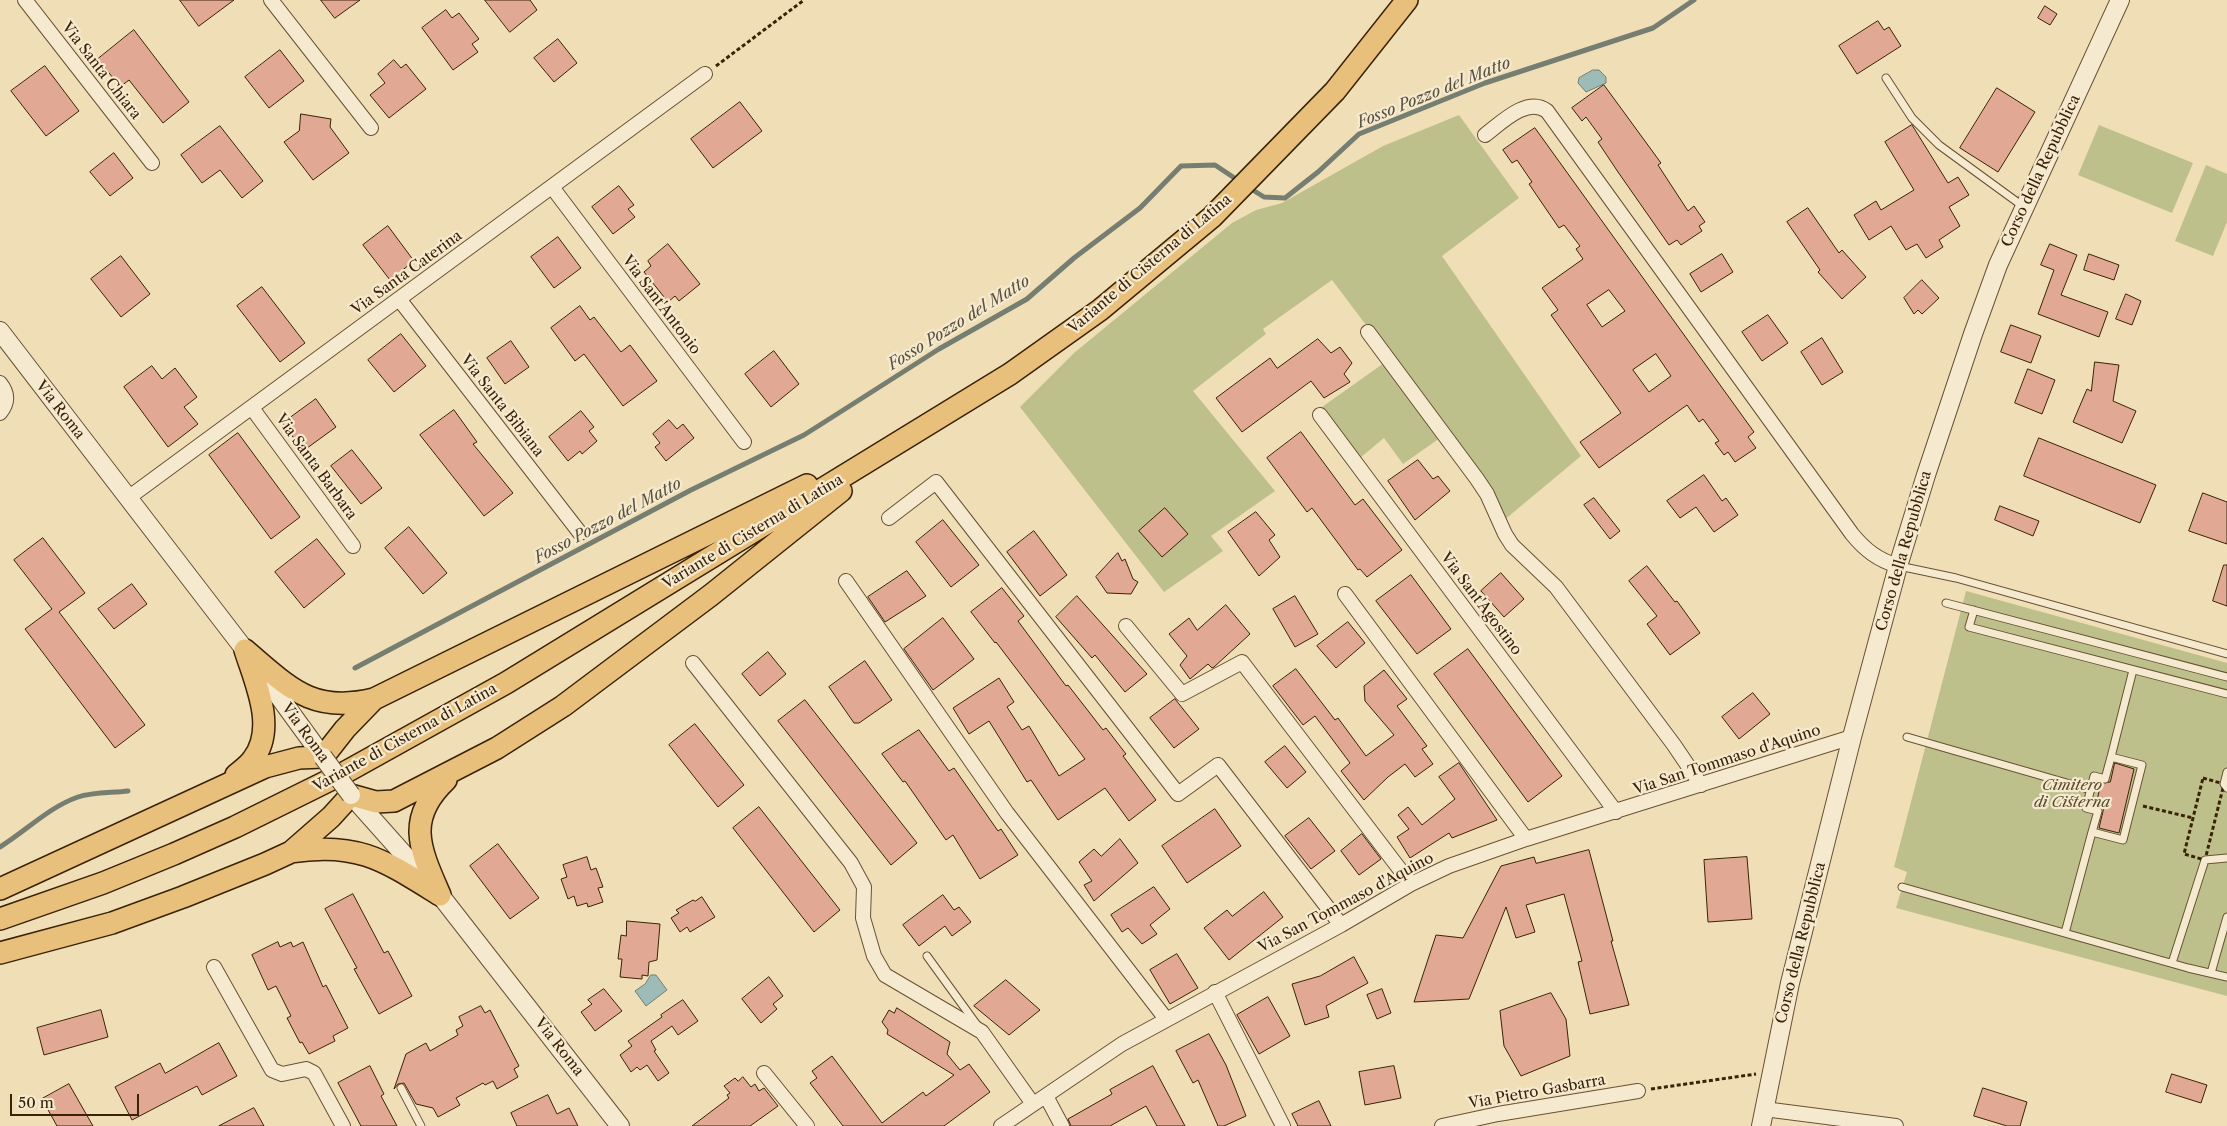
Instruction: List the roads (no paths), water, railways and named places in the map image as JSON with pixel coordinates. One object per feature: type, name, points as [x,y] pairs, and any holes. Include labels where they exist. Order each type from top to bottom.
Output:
[{"type":"main road","name":"Variante di Cisterna di Latina","points":[[0,919],[103,883],[182,850],[262,815],[344,773],[506,683],[1010,374],[1100,310],[1212,217],[1335,91],[1406,0]]},
{"type":"main road","points":[[245,650],[290,688],[308,698],[324,702],[348,704],[374,699],[674,549],[916,432]]},
{"type":"main road","points":[[0,953],[112,923],[231,879],[291,852],[331,817],[351,795],[376,802],[394,801],[507,742],[580,695],[711,595],[916,432]]},
{"type":"main road","points":[[222,787],[253,760],[264,732],[261,704],[245,650]]},
{"type":"main road","points":[[0,889],[277,763],[299,758],[323,757],[345,729],[374,699]]},
{"type":"main road","points":[[440,894],[423,854],[419,838],[419,825],[427,803],[457,769]]},
{"type":"main road","points":[[291,852],[330,848],[353,851],[385,862],[440,894]]},
{"type":"street","name":"Via Santa Chiara","points":[[25,0],[152,162]]},
{"type":"street","points":[[271,0],[371,128]]},
{"type":"street","name":"Corso della Repubblica","points":[[1762,1118],[1790,983],[1852,737],[1898,566],[1990,286],[2120,0]]},
{"type":"street","name":"Via Santa Caterina","points":[[128,498],[706,74]]},
{"type":"street","points":[[1485,135],[1524,108],[1534,106],[1547,111],[1852,534],[1868,552],[1885,562],[1898,566]]},
{"type":"street","name":"Via Sant'Antonio","points":[[552,188],[744,442]]},
{"type":"street","name":"Via Santa Bibiana","points":[[399,300],[580,533]]},
{"type":"street","name":"Via Roma","points":[[0,331],[245,650],[351,795],[440,894],[620,1126]]},
{"type":"street","points":[[1368,332],[1477,479],[1491,502],[1508,540],[1516,550],[1547,576],[1560,591],[1674,745],[1701,785]]},
{"type":"street","points":[[0,383],[6,400],[0,413]]},
{"type":"street","name":"Via Santa Barbara","points":[[252,408],[353,546]]},
{"type":"street","name":"Via Sant'Agostino","points":[[1320,415],[1616,812]]},
{"type":"street","points":[[889,518],[936,482],[1178,794],[1218,766],[1341,925]]},
{"type":"street","points":[[846,581],[1007,813],[1166,1019]]},
{"type":"street","points":[[1345,594],[1526,839]]},
{"type":"street","points":[[1126,626],[1182,694],[1242,662],[1411,884]]},
{"type":"street","points":[[693,663],[851,863],[864,887],[863,918],[874,956],[885,975],[982,1032],[1033,1104]]},
{"type":"street","name":"Via San Tommaso d'Aquino","points":[[1001,1126],[1122,1044],[1214,992],[1341,925],[1411,884],[1449,866],[1526,839],[1852,737]]},
{"type":"street","points":[[214,967],[272,1070],[282,1074],[306,1069],[314,1073],[343,1126]]},
{"type":"street","points":[[1214,992],[1283,1126]]},
{"type":"street","points":[[764,1073],[807,1126]]},
{"type":"street","name":"Via Pietro Gasbarra","points":[[1442,1126],[1498,1114],[1638,1091]]},
{"type":"street","points":[[1046,1096],[1062,1126]]},
{"type":"street","points":[[1762,1118],[1896,1126]]},
{"type":"lane","points":[[1886,78],[1912,118],[1939,145],[2024,208]]},
{"type":"lane","points":[[1898,566],[1956,578],[2227,654]]},
{"type":"lane","points":[[1946,603],[2227,677]]},
{"type":"lane","points":[[1974,610],[1969,627],[2227,694]]},
{"type":"lane","points":[[2064,933],[2098,811],[2086,808],[2094,776],[2105,779],[2133,670]]},
{"type":"lane","points":[[1907,737],[2091,790]]},
{"type":"lane","points":[[2092,832],[2123,840],[2142,765],[2111,756]]},
{"type":"lane","points":[[2225,786],[2227,772]]},
{"type":"lane","points":[[2172,964],[2204,860],[2227,858]]},
{"type":"lane","points":[[1902,887],[2172,964],[2227,977]]},
{"type":"lane","points":[[2211,973],[2227,917]]},
{"type":"lane","points":[[927,956],[982,1032]]},
{"type":"lane","points":[[401,1088],[421,1126]]},
{"type":"water","points":[[1593,70],[1599,70],[1606,77],[1606,83],[1586,92],[1578,83],[1579,78]]},
{"type":"water","points":[[651,975],[656,975],[667,990],[646,1006],[635,991],[645,984]]},
{"type":"waterway","name":"Fosso Pozzo del Matto","points":[[1248,187],[1264,197],[1285,198],[1318,172],[1359,134],[1485,83],[1653,28],[1694,0]]},
{"type":"waterway","name":"Fosso Pozzo del Matto","points":[[355,668],[691,490],[804,435],[939,349],[1027,299],[1074,258],[1140,208],[1181,166],[1215,165],[1239,181]]},
{"type":"waterway","points":[[0,847],[67,801],[90,794],[128,791]]},
{"type":"park label","name":"Cimitero di Cisterna","points":[[2072,794]]}]
